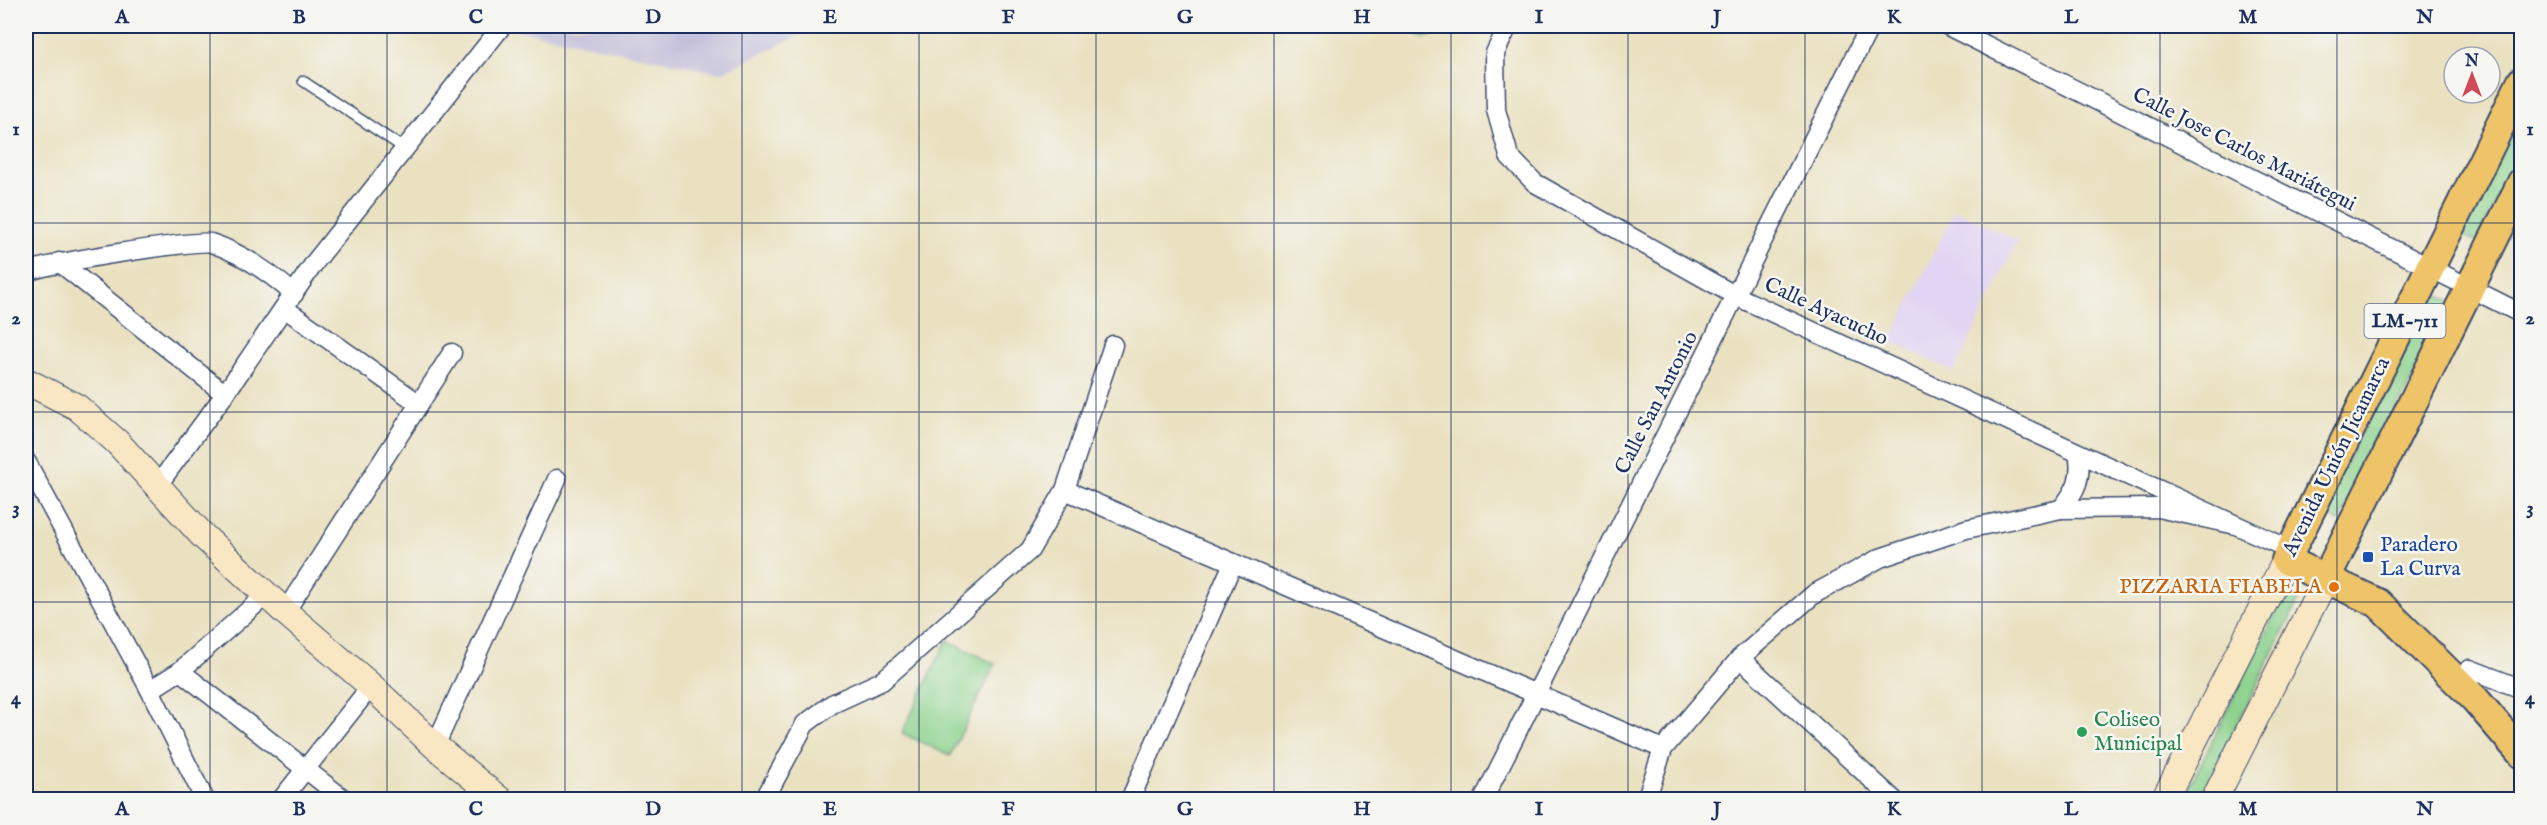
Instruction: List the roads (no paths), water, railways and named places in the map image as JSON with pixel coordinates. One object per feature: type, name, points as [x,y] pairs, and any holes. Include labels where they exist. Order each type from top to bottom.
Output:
[{"type":"main road","name":"Avenida Unión Jicamarca","points":[[2290,552],[2522,81]]},
{"type":"main road","name":"Avenida Unión Jicamarca","points":[[2330,571],[2522,182]]},
{"type":"main road","points":[[2290,552],[2330,571],[2388,590],[2522,722]]},
{"type":"main road","points":[[2330,571],[2378,603],[2475,699],[2522,754]]},
{"type":"street","points":[[157,486],[225,394],[315,262],[502,26]]},
{"type":"street","name":"Calle Ayacucho","points":[[1508,26],[1495,53],[1496,110],[1509,156],[1535,183],[1736,296],[2236,525]]},
{"type":"street","name":"Calle San Antonio","points":[[1483,800],[1870,26]]},
{"type":"street","name":"Calle Jose Carlos Mariátegui","points":[[1948,26],[2522,314]]},
{"type":"street","points":[[26,273],[31,269],[59,262],[210,243],[266,270],[289,301],[418,403]]},
{"type":"street","points":[[59,262],[225,394]]},
{"type":"street","points":[[764,800],[805,723],[832,704],[882,681],[1030,550],[1065,490],[1113,345]]},
{"type":"street","points":[[285,612],[452,353]]},
{"type":"street","points":[[26,381],[77,407],[117,442],[203,536],[266,595],[371,686],[435,746],[500,800]]},
{"type":"street","points":[[2061,509],[2078,483],[2082,469],[2078,453]]},
{"type":"street","points":[[26,461],[150,690],[205,800]]},
{"type":"street","points":[[435,746],[557,479]]},
{"type":"street","points":[[1065,490],[1664,749]]},
{"type":"street","points":[[1646,800],[1664,749],[1740,658],[1814,594],[1880,558],[1966,529],[2061,509],[2158,508],[2236,525],[2290,552]]},
{"type":"street","name":"Avenida Unión Jicamarca","points":[[2164,800],[2290,552]]},
{"type":"street","points":[[1130,800],[1233,563]]},
{"type":"street","name":"Avenida Unión Jicamarca","points":[[2214,800],[2330,571]]},
{"type":"street","points":[[150,690],[180,671],[266,595]]},
{"type":"street","points":[[1740,658],[1894,800]]},
{"type":"street","points":[[2470,669],[2522,690]]},
{"type":"street","points":[[180,671],[345,800]]},
{"type":"street","points":[[281,800],[371,686]]},
{"type":"lane","points":[[303,81],[405,149]]},
{"type":"place","name":"Paradero La Curva","points":[[2368,557]]},
{"type":"place","name":"PIZZARIA FIABELA","points":[[2334,587]]},
{"type":"place","name":"Coliseo Municipal","points":[[2082,732]]}]
